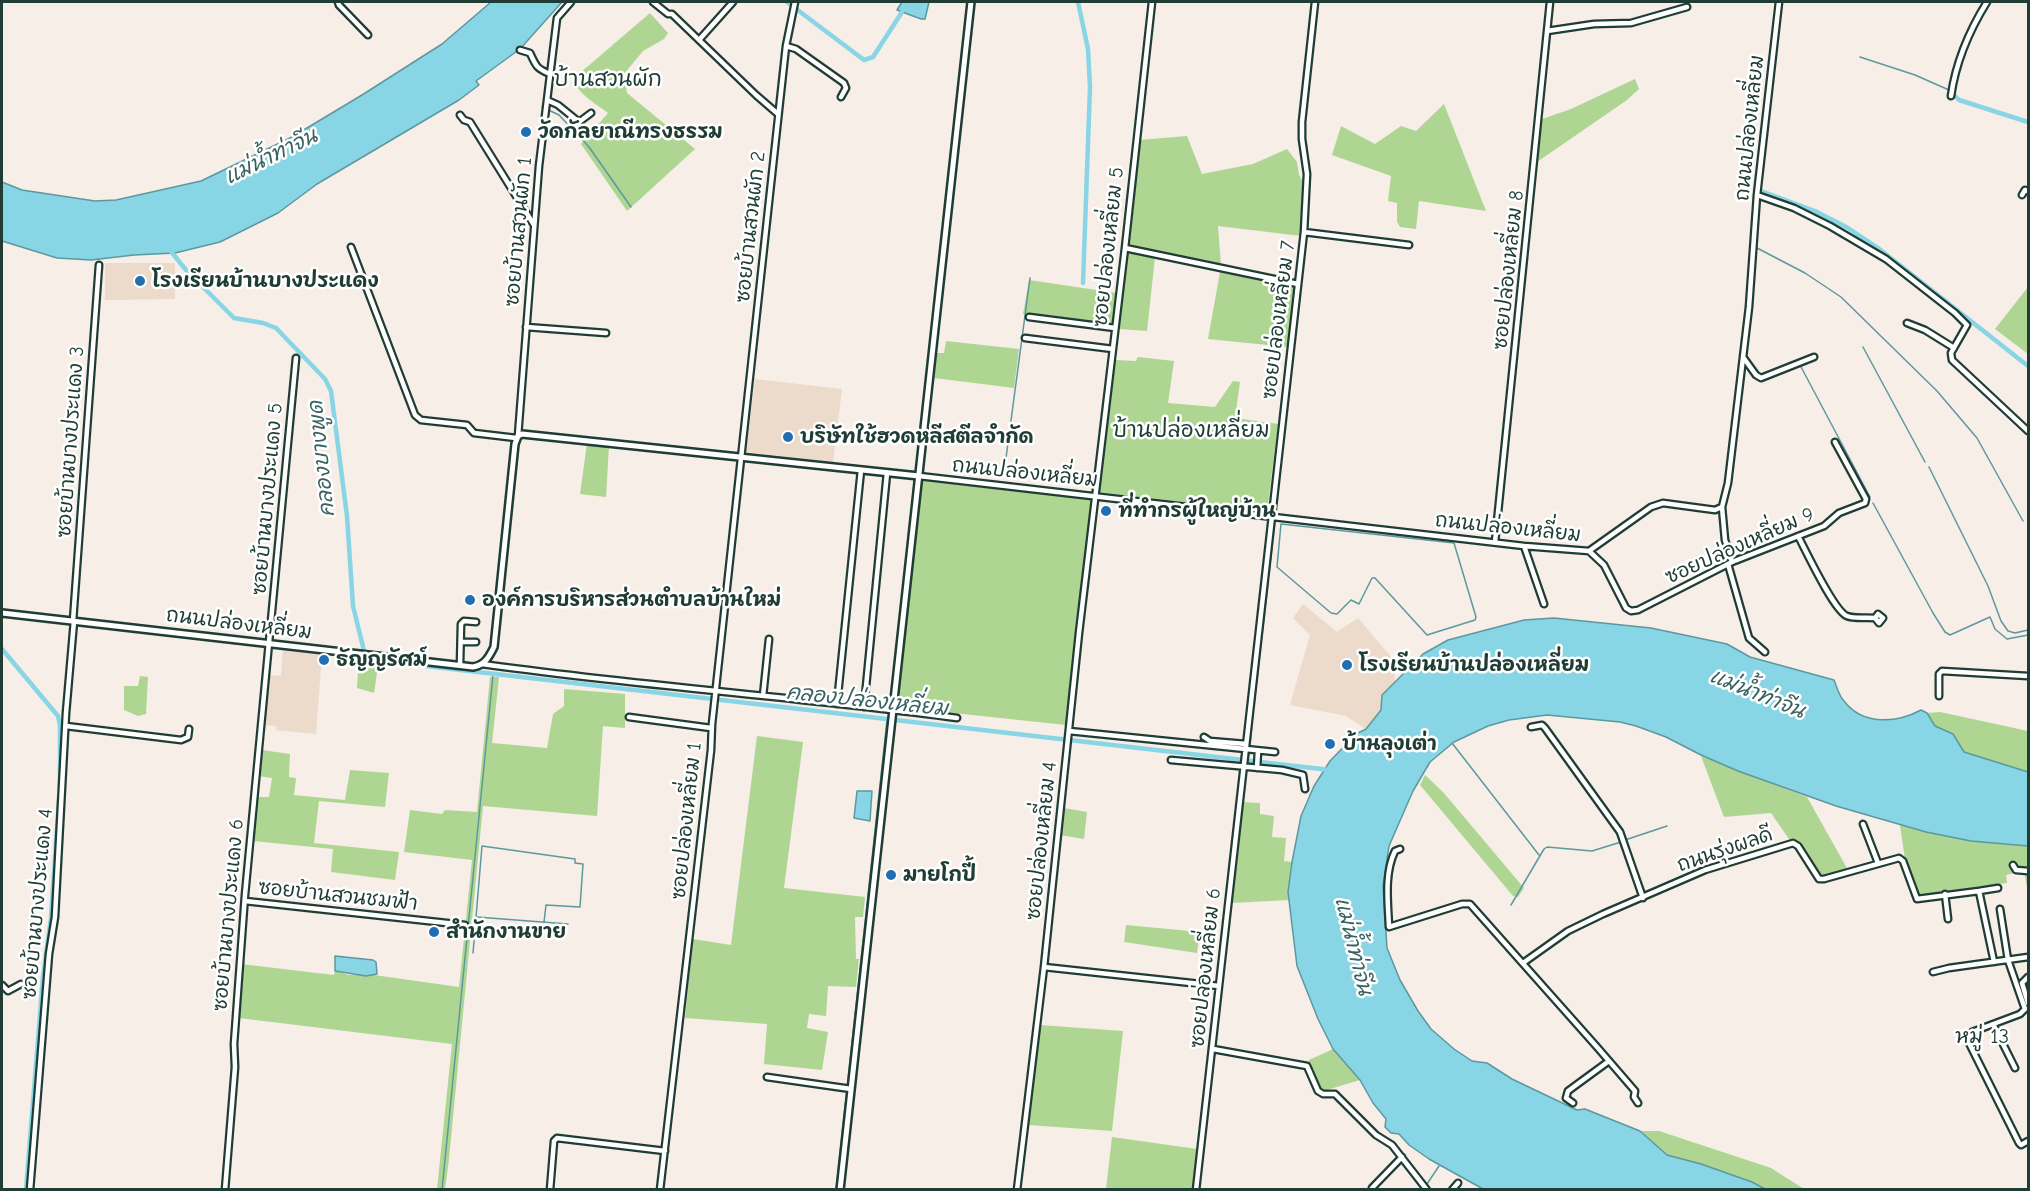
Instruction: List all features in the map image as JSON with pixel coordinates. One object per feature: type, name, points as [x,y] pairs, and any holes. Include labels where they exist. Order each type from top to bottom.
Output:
[{"type":"street","points":[[338,2],[368,35]]},
{"type":"street","name":"ซอยบ้านสวนผัก 1","points":[[517,437],[534,225],[550,74],[557,18],[571,2]]},
{"type":"street","points":[[653,2],[668,14],[672,14],[778,114]]},
{"type":"street","points":[[699,40],[734,2]]},
{"type":"street","points":[[840,1190],[848,1088],[894,710],[971,2]]},
{"type":"street","name":"ซอยปล่องเหลี่ยม 5","points":[[1095,495],[1152,2]]},
{"type":"street","name":"ซอยปล่องเหลี่ยม 7","points":[[1245,749],[1304,232],[1307,174],[1302,122],[1315,2]]},
{"type":"street","name":"ซอยปล่องเหลี่ยม 8","points":[[1496,542],[1550,2]]},
{"type":"street","name":"ถนนปล่องเหลี่ยม","points":[[517,437],[526,434],[742,456],[1524,546],[1548,546],[1589,551],[1651,507],[1663,503],[1715,510],[1722,507],[1728,483],[1749,307],[1757,195],[1779,2]]},
{"type":"street","points":[[1951,96],[1954,76],[1965,41],[1987,2]]},
{"type":"street","name":"ซอยบ้านสวนผัก 2","points":[[742,456],[778,114],[786,46],[794,5]]},
{"type":"street","points":[[1547,31],[1594,24],[1631,23],[1687,7]]},
{"type":"street","points":[[786,46],[796,49],[844,83],[846,88],[841,97]]},
{"type":"street","points":[[520,50],[530,53],[532,62],[550,74]]},
{"type":"street","points":[[547,101],[558,105],[579,122],[591,113]]},
{"type":"street","points":[[460,116],[470,122],[534,225]]},
{"type":"street","points":[[2022,195],[2025,190],[2028,191]]},
{"type":"street","points":[[1757,195],[1794,208],[1886,259],[1955,313],[1967,326],[1950,356],[1952,360],[2028,431]]},
{"type":"street","points":[[1304,232],[1409,245]]},
{"type":"street","points":[[351,247],[415,415],[421,420],[467,425],[474,433],[517,437],[494,647],[491,655],[482,664]]},
{"type":"street","points":[[1125,248],[1298,284]]},
{"type":"street","name":"ซอยบ้านบางประแดง 3","points":[[74,621],[99,265]]},
{"type":"street","points":[[1029,317],[1115,328]]},
{"type":"street","points":[[1907,323],[1925,330],[1954,348]]},
{"type":"street","points":[[526,327],[606,333]]},
{"type":"street","points":[[1025,339],[1113,349]]},
{"type":"street","points":[[1743,357],[1756,375],[1761,378],[1814,357]]},
{"type":"street","name":"ซอยบ้านบางประแดง 5","points":[[269,644],[296,358]]},
{"type":"street","name":"ซอยปล่องเหลี่ยม 9","points":[[1589,551],[1604,565],[1626,608],[1633,612],[1730,563],[1824,526],[1839,513],[1866,502],[1834,442]]},
{"type":"street","name":"ซอยปล่องเหลี่ยม 1","points":[[660,1190],[742,456]]},
{"type":"street","points":[[837,704],[861,470]]},
{"type":"street","points":[[864,707],[887,473]]},
{"type":"street","name":"ซอยปล่องเหลี่ยม 4","points":[[1017,1190],[1044,968],[1095,495]]},
{"type":"street","points":[[1722,507],[1725,540],[1749,638],[1765,652]]},
{"type":"street","points":[[1798,536],[1830,596],[1842,612],[1849,617],[1875,618]]},
{"type":"street","points":[[1524,546],[1544,604]]},
{"type":"street","name":"ถนนปล่องเหลี่ยม","points":[[2,613],[460,665],[482,664]]},
{"type":"street","name":"ซอยบ้านบางประแดง 4","points":[[30,1190],[49,954],[55,917],[74,621]]},
{"type":"street","points":[[460,665],[462,622],[476,622]]},
{"type":"street","points":[[763,696],[769,639]]},
{"type":"street","points":[[461,642],[476,642]]},
{"type":"street","name":"ซอยบ้านบางประแดง 6","points":[[225,1190],[245,901],[269,644]]},
{"type":"street","points":[[482,664],[715,694],[763,696],[957,718]]},
{"type":"street","points":[[1938,696],[1939,673],[1942,671],[2028,676]]},
{"type":"street","points":[[628,717],[711,728]]},
{"type":"street","points":[[1531,727],[1542,725],[1545,728],[1620,832],[1643,898]]},
{"type":"street","points":[[66,726],[181,740],[188,737],[189,729]]},
{"type":"street","points":[[1069,731],[1245,749]]},
{"type":"street","points":[[1204,737],[1210,741],[1258,753],[1275,752]]},
{"type":"street","name":"ซอยปล่องเหลี่ยม 6","points":[[1196,1190],[1245,749]]},
{"type":"street","points":[[1257,766],[1258,753]]},
{"type":"street","points":[[1172,760],[1282,770],[1302,775],[1305,779],[1305,789]]},
{"type":"street","points":[[1863,824],[1878,863]]},
{"type":"street","name":"ถนนรุ่งผลดี","points":[[1523,963],[1568,931],[1705,870],[1793,843],[1817,877],[1822,879],[1896,858],[1901,859],[1917,898],[1998,888]]},
{"type":"street","points":[[1400,849],[1395,851],[1390,865],[1389,927],[1462,904],[1470,904],[1609,1060],[1635,1091],[1634,1098],[1638,1103]]},
{"type":"street","points":[[2013,865],[2016,870],[2028,871]]},
{"type":"street","points":[[1979,891],[1994,962]]},
{"type":"street","points":[[1945,894],[1948,919]]},
{"type":"street","name":"ซอยบ้านสวนชมฟ้า","points":[[245,901],[465,925]]},
{"type":"street","points":[[2000,909],[2008,960],[2025,1009],[2020,1014],[1972,1032],[1967,1041],[2019,1143],[2021,1145],[2028,1141]]},
{"type":"street","points":[[1933,972],[2028,957]]},
{"type":"street","points":[[1044,968],[1219,986]]},
{"type":"street","points":[[2028,977],[2022,983],[2028,999]]},
{"type":"street","points":[[2,985],[8,992],[21,984]]},
{"type":"street","points":[[1993,1024],[2015,1068]]},
{"type":"street","points":[[1213,1049],[1304,1064],[1310,1069],[1318,1091],[1323,1094],[1335,1094],[1376,1135],[1388,1142],[1425,1185]]},
{"type":"street","points":[[1573,1103],[1566,1098],[1568,1091],[1609,1060]]},
{"type":"street","points":[[767,1077],[848,1088]]},
{"type":"street","points":[[550,1190],[554,1141],[557,1138],[665,1151]]},
{"type":"street","points":[[1372,1188],[1402,1157]]},
{"type":"street","points":[[1452,1190],[1458,1183]]},
{"type":"shaded area","name":"โรงเรียนบ้านบางประแดง","points":[[105,263],[175,263],[175,299],[105,300]]},
{"type":"shaded area","points":[[755,379],[842,389],[833,462],[746,452]]},
{"type":"shaded area","name":"โรงเรียนบ้านปล่องเหลี่ยม","points":[[1303,604],[1337,632],[1358,618],[1393,659],[1395,681],[1382,695],[1381,710],[1366,729],[1346,716],[1290,705],[1310,635],[1293,618]]},
{"type":"shaded area","points":[[283,649],[322,653],[316,734],[276,730],[276,726],[264,725],[268,675],[281,676]]},
{"type":"green space","points":[[650,13],[668,33],[664,39],[643,51],[624,74],[627,93],[695,149],[627,211],[581,144],[608,113],[583,94],[573,79]]},
{"type":"green space","points":[[1635,79],[1639,89],[1627,100],[1537,162],[1539,120],[1571,109]]},
{"type":"green space","points":[[1444,104],[1486,211],[1419,201],[1416,229],[1400,227],[1397,222],[1397,203],[1388,201],[1391,176],[1332,155],[1341,126],[1375,144],[1401,126],[1416,131]]},
{"type":"green space","points":[[1187,136],[1202,174],[1253,164],[1287,149],[1297,162],[1299,175],[1304,184],[1301,236],[1218,226],[1221,266],[1127,246],[1139,140]]},
{"type":"green space","points":[[1127,252],[1155,257],[1147,331],[1119,329]]},
{"type":"green space","points":[[1220,272],[1295,286],[1288,347],[1208,339]]},
{"type":"green space","points":[[1029,280],[1117,293],[1113,324],[1023,314]]},
{"type":"green space","points":[[2028,287],[2028,354],[1995,329]]},
{"type":"green space","points":[[946,341],[1019,349],[1014,388],[934,378],[937,353],[944,353]]},
{"type":"green space","points":[[1138,357],[1174,361],[1168,403],[1215,407],[1233,381],[1240,382],[1235,418],[1278,424],[1267,512],[1098,492],[1115,360],[1136,361]]},
{"type":"green space","points":[[587,443],[609,446],[606,497],[580,494]]},
{"type":"green space","points":[[921,480],[1090,498],[1092,501],[1066,725],[897,707]]},
{"type":"green space","points":[[359,656],[379,660],[374,693],[357,688]]},
{"type":"green space","points":[[140,676],[148,677],[146,714],[138,716],[124,710],[124,686],[138,686]]},
{"type":"green space","points":[[490,677],[499,677],[492,743],[547,748],[553,714],[564,706],[564,689],[625,694],[625,728],[603,726],[597,816],[483,806],[449,1159],[445,1189],[437,1189],[452,1044],[239,1018],[241,964],[334,975],[335,971],[349,975],[374,975],[459,987],[472,860],[404,852],[410,810],[442,814],[445,810],[477,812]]},
{"type":"green space","points":[[1940,712],[2028,731],[2028,772],[1964,752],[1953,734],[1935,726],[1927,713]]},
{"type":"green space","points":[[757,736],[803,742],[784,888],[865,897],[863,917],[855,917],[856,959],[859,959],[856,987],[828,986],[826,1016],[809,1014],[807,1028],[828,1032],[822,1070],[764,1064],[767,1024],[685,1018],[693,939],[731,945]]},
{"type":"green space","points":[[262,750],[290,754],[289,777],[296,778],[294,795],[345,800],[350,770],[389,773],[385,807],[319,801],[314,843],[399,852],[395,880],[331,872],[333,849],[253,841],[257,797],[269,797],[272,778],[258,776]]},
{"type":"green space","points":[[1701,756],[1807,797],[1848,870],[1824,878],[1818,876],[1797,842],[1789,839],[1771,813],[1724,817]]},
{"type":"green space","points":[[1425,775],[1443,792],[1524,888],[1518,897],[1513,896],[1420,785]]},
{"type":"green space","points":[[1241,802],[1260,803],[1260,814],[1274,816],[1272,837],[1286,838],[1284,861],[1292,862],[1289,900],[1231,903]]},
{"type":"green space","points":[[1064,808],[1087,812],[1084,839],[1060,835]]},
{"type":"green space","points":[[1900,825],[1971,841],[2028,846],[2028,893],[2024,871],[2006,875],[2007,883],[1922,897],[1917,895],[1905,860]]},
{"type":"green space","points":[[1126,925],[1200,932],[1197,953],[1124,942]]},
{"type":"green space","points":[[1040,1025],[1123,1031],[1112,1131],[1029,1125]]},
{"type":"green space","points":[[1333,1049],[1360,1080],[1320,1092],[1308,1065],[1309,1060]]},
{"type":"green space","points":[[1640,1131],[1659,1131],[1771,1168],[1804,1189],[1765,1189],[1701,1164],[1667,1155]]},
{"type":"green space","points":[[1112,1137],[1197,1149],[1193,1189],[1106,1189]]},
{"type":"water","name":"แม่น้ำท่าจีน","points":[[491,2],[562,2],[520,49],[476,81],[479,85],[459,100],[317,184],[278,213],[220,242],[175,253],[91,260],[57,258],[2,241],[2,182],[22,190],[95,201],[116,200],[201,181],[292,137],[362,95],[442,44]]},
{"type":"water","points":[[902,2],[929,2],[925,19],[897,10]]},
{"type":"water","name":"แม่น้ำท่าจีน","points":[[1554,618],[1651,628],[1727,644],[1750,657],[1834,680],[1844,701],[1861,715],[1881,720],[1902,718],[1921,710],[1927,713],[1935,726],[1953,734],[1964,752],[2028,772],[2028,846],[1971,841],[1926,832],[1836,806],[1738,771],[1666,737],[1620,722],[1547,715],[1509,720],[1488,726],[1454,742],[1430,762],[1413,791],[1389,846],[1383,886],[1387,948],[1400,980],[1431,1029],[1472,1061],[1487,1063],[1512,1079],[1577,1110],[1585,1109],[1640,1131],[1667,1155],[1701,1164],[1765,1189],[1483,1189],[1429,1159],[1409,1145],[1399,1134],[1391,1133],[1385,1127],[1386,1119],[1373,1103],[1360,1080],[1333,1049],[1318,1019],[1297,966],[1288,892],[1292,862],[1301,816],[1314,786],[1330,761],[1356,734],[1366,729],[1381,710],[1382,695],[1423,654],[1448,640],[1524,620]]},
{"type":"water","points":[[857,791],[872,791],[870,821],[854,818]]},
{"type":"water","points":[[335,956],[373,960],[376,962],[377,974],[366,976],[335,971]]},
{"type":"waterway","points":[[787,2],[864,60],[873,57],[902,12]]},
{"type":"waterway","points":[[1078,2],[1088,49],[1090,87],[1083,283]]},
{"type":"waterway","points":[[1860,57],[1915,75],[1949,90]]},
{"type":"waterway","points":[[1954,95],[1959,100],[2028,122]]},
{"type":"waterway","points":[[542,107],[559,115],[589,147],[631,207]]},
{"type":"waterway","points":[[1761,191],[1815,211],[1848,228],[1878,248],[2028,366]]},
{"type":"waterway","points":[[1757,248],[1805,273],[1841,297],[1937,391],[1977,438],[2023,521]]},
{"type":"waterway","name":"คลองปล่องเหลี่ยม","points":[[169,249],[186,270],[234,318],[263,323],[276,328],[325,379],[331,391],[347,516],[353,606],[366,659],[373,662],[382,661],[1330,770]]},
{"type":"waterway","points":[[1006,458],[1030,278]]},
{"type":"waterway","points":[[1863,347],[1925,462]]},
{"type":"waterway","points":[[1800,365],[1870,497]]},
{"type":"waterway","points":[[1929,467],[1988,586],[2001,621],[2008,631],[2015,633],[2028,630]]},
{"type":"waterway","points":[[1873,503],[1945,632],[1950,635],[1990,617],[1995,629],[2007,639],[2028,635]]},
{"type":"waterway","points":[[1269,575],[1275,520]]},
{"type":"waterway","points":[[1281,524],[1454,543],[1475,620],[1427,635],[1375,578],[1372,578],[1359,604],[1351,600],[1337,614],[1331,613],[1277,567],[1281,524]]},
{"type":"waterway","points":[[1254,706],[1268,583]]},
{"type":"waterway","points":[[2,649],[58,716],[60,787]]},
{"type":"waterway","points":[[442,1190],[493,675]]},
{"type":"waterway","points":[[1250,746],[1253,713]]},
{"type":"waterway","points":[[836,1190],[887,720]]},
{"type":"waterway","points":[[1452,743],[1539,855]]},
{"type":"waterway","points":[[1248,760],[1249,753]]},
{"type":"waterway","points":[[26,1190],[43,977],[51,918],[59,801]]},
{"type":"waterway","points":[[1625,840],[1667,826]]},
{"type":"waterway","points":[[1511,905],[1547,847],[1592,851],[1621,842]]},
{"type":"waterway","points":[[473,953],[482,846],[575,859],[575,863],[583,864],[580,907],[546,905],[544,922]]},
{"type":"waterway","points":[[477,917],[568,924]]},
{"type":"waterway","points":[[1202,1155],[1215,1052]]},
{"type":"waterway","points":[[1423,1190],[1439,1166]]},
{"type":"place","name":"วัดกัลยาณีทรงธรรม","points":[[526,132]]},
{"type":"place","name":"โรงเรียนบ้านบางประแดง","points":[[140,281]]},
{"type":"place","name":"บริษัทใช้ฮวดหลีสตีลจำกัด","points":[[788,437]]},
{"type":"place","name":"ที่ทำกรผู้ใหญ่บ้าน","points":[[1106,511]]},
{"type":"place","name":"องค์การบริหารส่วนตำบลบ้านใหม่","points":[[470,600]]},
{"type":"place","name":"ธัญญรัศม์","points":[[324,660]]},
{"type":"place","name":"โรงเรียนบ้านปล่องเหลี่ยม","points":[[1347,665]]},
{"type":"place","name":"บ้านลุงเต่า","points":[[1330,744]]},
{"type":"place","name":"มายโกปี้","points":[[891,875]]},
{"type":"place","name":"สำนักงานขาย","points":[[434,932]]},
{"type":"district","name":"บ้านสวนผัก","points":[[608,80]]},
{"type":"district","name":"บ้านปล่องเหลี่ยม","points":[[1191,431]]},
{"type":"district","name":"หมู่ 13","points":[[1982,1037]]},
{"type":"water label","name":"คลองบางพูด","points":[[322,459]]}]
